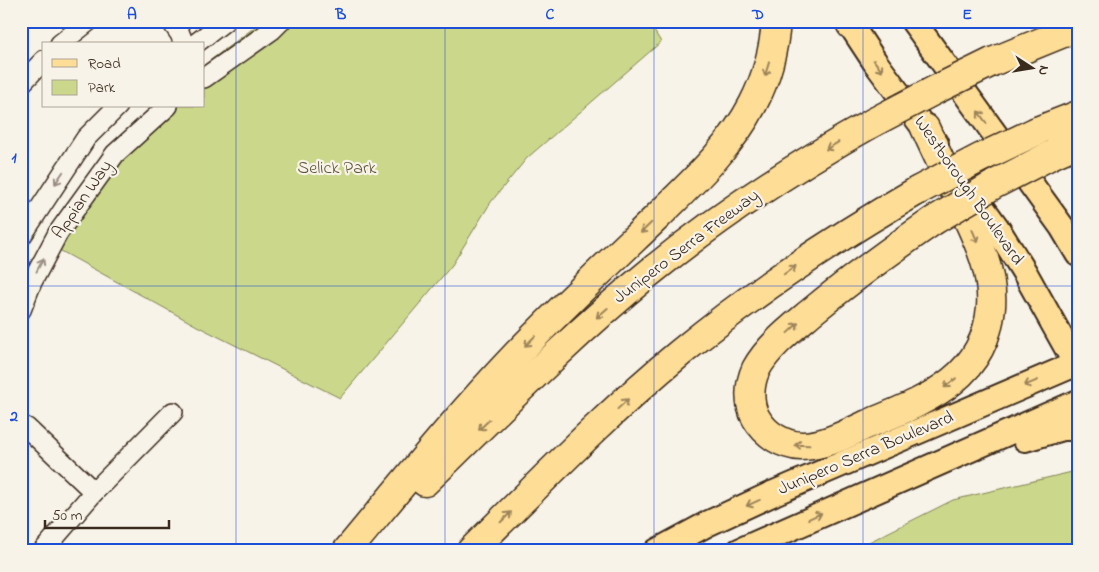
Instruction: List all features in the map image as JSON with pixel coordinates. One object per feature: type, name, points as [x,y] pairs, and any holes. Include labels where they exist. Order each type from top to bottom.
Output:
[{"type":"highway","points":[[347,551],[489,384],[681,193],[722,149],[744,120],[761,87],[771,53],[776,21]]},
{"type":"highway","name":"Junipero Serra Freeway","points":[[355,551],[541,369],[594,320],[708,228],[767,187],[874,122],[992,62],[1078,27]]},
{"type":"highway","points":[[471,551],[624,402],[693,342],[794,267],[855,227],[917,191],[980,158],[1078,115]]},
{"type":"highway","points":[[925,128],[973,230],[987,268],[991,305],[987,328],[978,351],[961,374],[942,390],[851,432],[821,443],[806,446],[792,444],[773,436],[756,419],[751,402],[753,376],[761,361],[781,339],[839,289],[933,221],[995,184],[1078,143]]},
{"type":"main road","points":[[913,21],[1062,227],[1078,254]]},
{"type":"main road","name":"Westborough Boulevard","points":[[852,23],[875,62],[997,228],[1077,365]]},
{"type":"main road","name":"Junipero Serra Boulevard","points":[[657,551],[709,523],[766,497],[1077,365]]},
{"type":"main road","name":"Junipero Serra Boulevard","points":[[739,551],[1078,402]]},
{"type":"main road","points":[[923,470],[1063,428],[1078,428]]},
{"type":"street","points":[[63,42],[89,21]]},
{"type":"street","points":[[171,21],[183,42]]},
{"type":"street","points":[[198,42],[226,21]]},
{"type":"street","points":[[205,77],[272,30],[281,21]]},
{"type":"street","points":[[21,84],[42,62]]},
{"type":"street","name":"Appian Way","points":[[21,237],[86,138],[116,108]]},
{"type":"street","points":[[124,146],[122,134],[128,125],[148,108]]},
{"type":"street","name":"Appian Way","points":[[21,310],[32,282],[58,233],[115,154],[166,108]]},
{"type":"street","points":[[43,551],[94,492],[173,412]]},
{"type":"street","points":[[21,425],[27,428],[94,492]]},
{"type":"green space","name":"Selick Park","points":[[263,21],[648,21],[661,42],[527,158],[491,202],[452,265],[340,398],[197,326],[43,241],[67,204],[94,169],[122,137],[152,108],[205,108],[205,64]]},
{"type":"green space","points":[[1072,472],[1078,481],[1078,551],[851,551],[953,500]]}]
